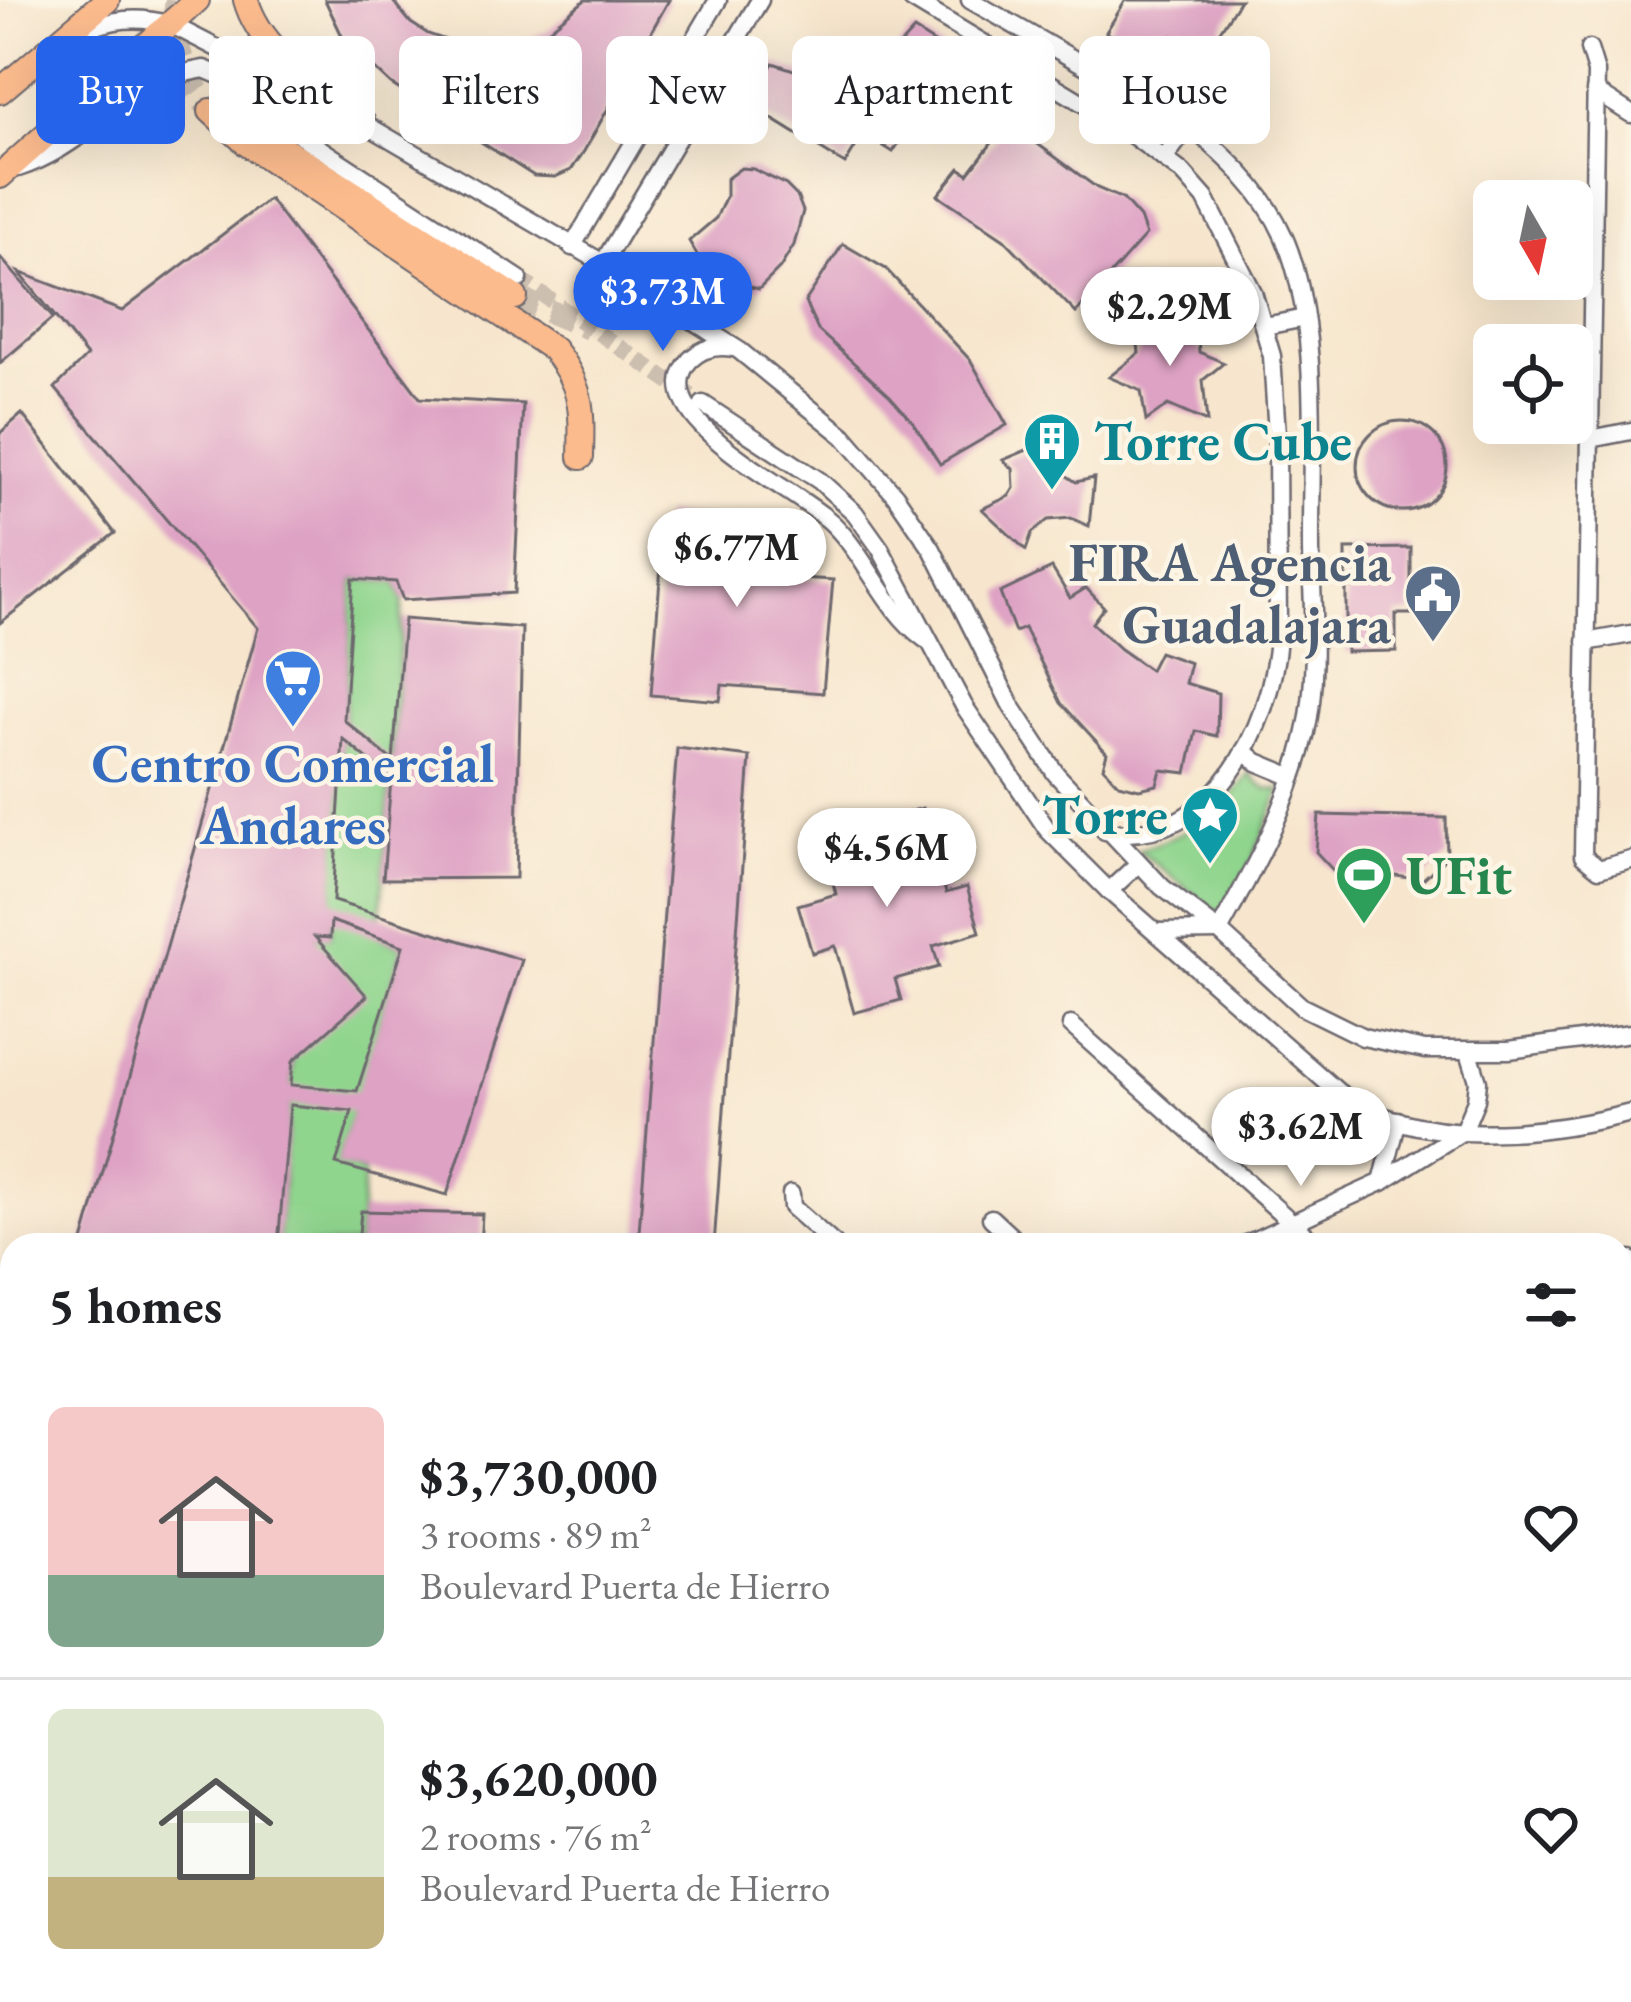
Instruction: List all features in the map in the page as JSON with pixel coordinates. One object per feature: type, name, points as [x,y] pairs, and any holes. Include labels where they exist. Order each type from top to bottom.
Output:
[{"type":"main road","points":[[67,36],[107,0]]},
{"type":"main road","points":[[3,174],[196,0]]},
{"type":"main road","points":[[246,0],[263,36]]},
{"type":"main road","points":[[0,91],[36,61]]},
{"type":"main road","points":[[517,288],[252,128],[211,111],[246,143],[553,349],[579,391],[580,457]]},
{"type":"street","points":[[572,247],[718,0]]},
{"type":"street","points":[[603,263],[760,0]]},
{"type":"street","points":[[912,0],[1082,102],[1164,159],[1204,198],[1238,259],[1265,326],[1277,415],[1278,637],[1265,706],[1244,751],[1219,788],[1176,823],[1136,834],[1106,831]]},
{"type":"street","points":[[970,0],[1079,62]]},
{"type":"street","points":[[67,36],[117,18],[146,18],[209,44]]},
{"type":"street","points":[[1589,49],[1596,71],[1592,324]]},
{"type":"street","points":[[3,174],[56,151],[148,88],[204,69],[221,76],[517,288]]},
{"type":"street","points":[[1595,91],[1631,114]]},
{"type":"street","points":[[375,130],[603,263],[740,350],[844,436],[932,549],[1012,707],[1056,774],[1138,864],[1302,1007],[1391,1046],[1469,1052],[1550,1047],[1627,1030]]},
{"type":"street","points":[[1164,159],[1175,144]]},
{"type":"street","points":[[1212,144],[1233,163],[1272,213],[1291,254],[1305,318],[1312,672],[1307,729],[1293,777],[1254,869],[1219,931]]},
{"type":"street","points":[[1265,326],[1305,318]]},
{"type":"street","points":[[740,350],[711,347],[687,364],[680,392],[686,410],[701,430],[794,492],[836,527],[872,571],[895,613],[931,643]]},
{"type":"street","points":[[703,404],[820,481],[855,513],[880,548],[964,706],[1047,829],[1302,1064],[1356,1105],[1398,1120],[1462,1131],[1552,1129],[1631,1113]]},
{"type":"street","points":[[1593,438],[1631,431]]},
{"type":"street","points":[[1590,444],[1583,856],[1592,866],[1606,869],[1631,860]]},
{"type":"street","points":[[1586,642],[1631,634]]},
{"type":"street","points":[[1244,751],[1257,762],[1293,777]]},
{"type":"street","points":[[1109,891],[1138,864]]},
{"type":"street","points":[[1155,932],[1219,931]]},
{"type":"street","points":[[1071,1025],[1302,1233]]},
{"type":"street","points":[[1269,1233],[1382,1181],[1462,1131],[1477,1100],[1478,1081],[1469,1052]]},
{"type":"street","points":[[1382,1181],[1398,1120]]},
{"type":"street","points":[[791,1194],[792,1207],[822,1233]]},
{"type":"street","points":[[991,1218],[1007,1233]]},
{"type":"green space","points":[[353,579],[396,582],[403,600],[379,937],[403,946],[337,1163],[364,1172],[359,1233],[279,1233],[303,936],[330,937]]},
{"type":"green space","points":[[1250,773],[1263,787],[1281,789],[1252,861],[1221,916],[1138,850],[1201,822]]},
{"type":"building","points":[[325,0],[392,0],[411,23],[434,36],[399,36],[399,89],[375,69],[375,36],[342,36]]},
{"type":"building","points":[[585,0],[669,0],[649,36],[606,36],[606,112],[571,170],[555,177],[534,176],[484,144],[582,144],[582,36],[535,36]]},
{"type":"building","points":[[1126,0],[1240,0],[1217,36],[1112,36],[1106,32]]},
{"type":"building","points":[[773,63],[792,69],[792,131],[768,116],[768,71]]},
{"type":"building","points":[[813,144],[857,144],[845,164]]},
{"type":"building","points":[[991,144],[1038,144],[1097,188],[1123,199],[1140,218],[1146,235],[1076,313],[1004,239],[938,195],[960,168],[968,174]]},
{"type":"building","points":[[741,168],[786,185],[803,211],[794,245],[759,289],[726,281],[701,262],[689,241],[716,218],[726,196],[726,179]]},
{"type":"building","name":"Centro Comercial Andares","points":[[269,199],[420,398],[523,404],[514,593],[403,600],[396,582],[353,579],[344,720],[393,761],[404,619],[522,628],[516,878],[383,879],[391,779],[343,739],[333,901],[522,960],[447,1195],[336,1164],[352,1111],[290,1105],[279,1233],[85,1233],[258,628],[55,388],[87,356],[19,272],[122,311]],"holes":[[[331,921],[403,946],[357,1091],[291,1085],[293,1061],[367,996],[315,937],[330,938]]]},
{"type":"building","points":[[843,244],[886,269],[971,361],[1007,425],[940,464],[890,396],[818,330],[805,302]]},
{"type":"building","points":[[0,257],[53,318],[0,363]]},
{"type":"building","points":[[1196,310],[1199,352],[1224,363],[1203,380],[1207,422],[1168,405],[1146,421],[1141,391],[1109,377],[1139,353],[1136,323],[1159,335]]},
{"type":"building","points":[[22,414],[115,533],[0,623],[0,433]]},
{"type":"building","points":[[1402,421],[1419,424],[1434,434],[1444,449],[1444,483],[1434,498],[1419,508],[1402,511],[1385,508],[1370,498],[1360,483],[1357,466],[1360,449],[1370,434],[1385,424]]},
{"type":"building","name":"Torre Cube","points":[[1046,442],[1061,472],[1076,482],[1094,478],[1089,526],[1071,518],[1048,520],[1032,533],[1026,550],[982,509],[1009,496],[1014,488],[1013,469],[1003,460]]},
{"type":"building","points":[[665,514],[804,525],[800,578],[833,580],[823,693],[722,685],[720,701],[651,695]]},
{"type":"building","points":[[1411,548],[1411,614],[1396,614],[1396,651],[1346,652],[1346,549]]},
{"type":"building","points":[[1052,568],[1070,598],[1086,588],[1104,607],[1092,623],[1120,649],[1150,670],[1159,652],[1190,663],[1185,683],[1218,693],[1217,736],[1196,731],[1187,773],[1161,770],[1157,785],[1139,789],[1119,784],[1103,767],[1107,753],[1061,703],[1024,628],[1015,632],[1000,593]]},
{"type":"building","points":[[677,748],[750,757],[715,1233],[639,1233]]},
{"type":"building","points":[[922,808],[946,893],[967,887],[980,932],[933,946],[939,967],[895,979],[901,1000],[854,1013],[835,946],[812,953],[798,905],[836,894],[826,856],[869,843],[864,825]]},
{"type":"building","points":[[1319,815],[1446,818],[1447,857],[1422,880],[1383,874],[1343,881],[1316,852]]},
{"type":"building","points":[[361,1211],[482,1214],[481,1233],[359,1233]]},
{"type":"tunnel","points":[[177,0],[175,30],[182,58],[209,108]]},
{"type":"tunnel","points":[[519,279],[703,404]]},
{"type":"tunnel","points":[[515,297],[589,328]]},
{"type":"place","name":"Torre Cube","points":[[1052,492]]},
{"type":"place","name":"FIRA Agencia Guadalajara","points":[[1433,644]]},
{"type":"place","name":"Centro Comercial Andares","points":[[293,729]]},
{"type":"place","name":"Torre","points":[[1210,866]]},
{"type":"place","name":"UFit","points":[[1364,926]]}]
